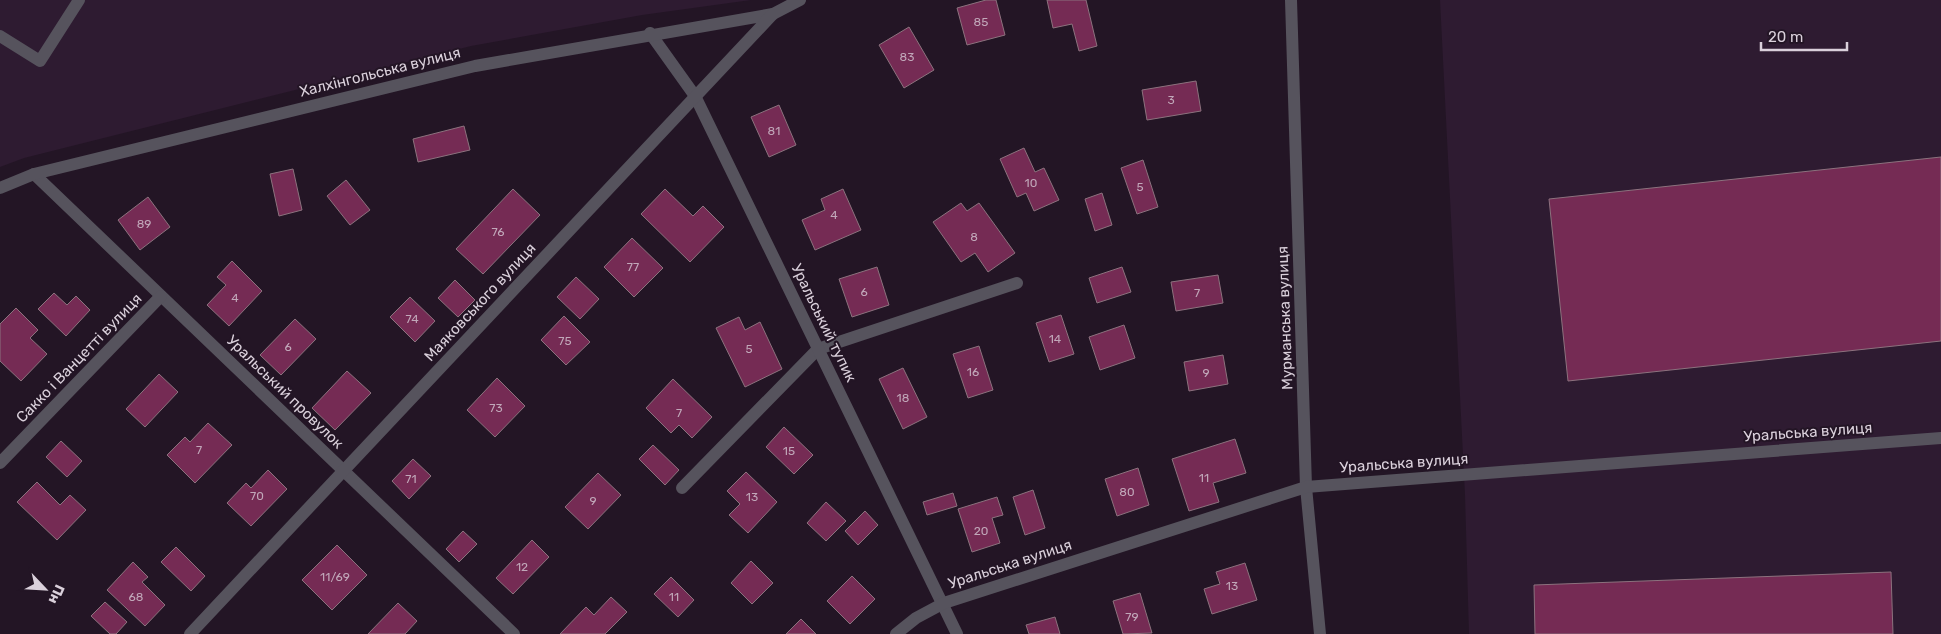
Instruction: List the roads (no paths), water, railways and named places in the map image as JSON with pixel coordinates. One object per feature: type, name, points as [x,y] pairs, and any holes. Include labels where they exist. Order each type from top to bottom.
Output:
[{"type":"street","points":[[0,36],[40,61],[79,0]]},
{"type":"street","name":"Маяковського вулиця","points":[[190,634],[773,14],[800,0]]},
{"type":"street","name":"Мурманська вулиця","points":[[1291,0],[1306,487],[1320,634]]},
{"type":"street","name":"Халхінгольська вулиця","points":[[0,188],[34,174],[475,66],[773,14]]},
{"type":"street","name":"Уральський тупик","points":[[650,34],[695,96],[944,603],[957,634]]},
{"type":"street","name":"Уральський провулок","points":[[34,174],[514,634]]},
{"type":"street","points":[[682,488],[818,349],[1017,283]]},
{"type":"street","name":"Сакко і Ванцетті вулиця","points":[[0,463],[161,296]]},
{"type":"street","name":"Уральська вулиця","points":[[896,634],[916,618],[944,603],[1306,487],[1941,438]]}]
